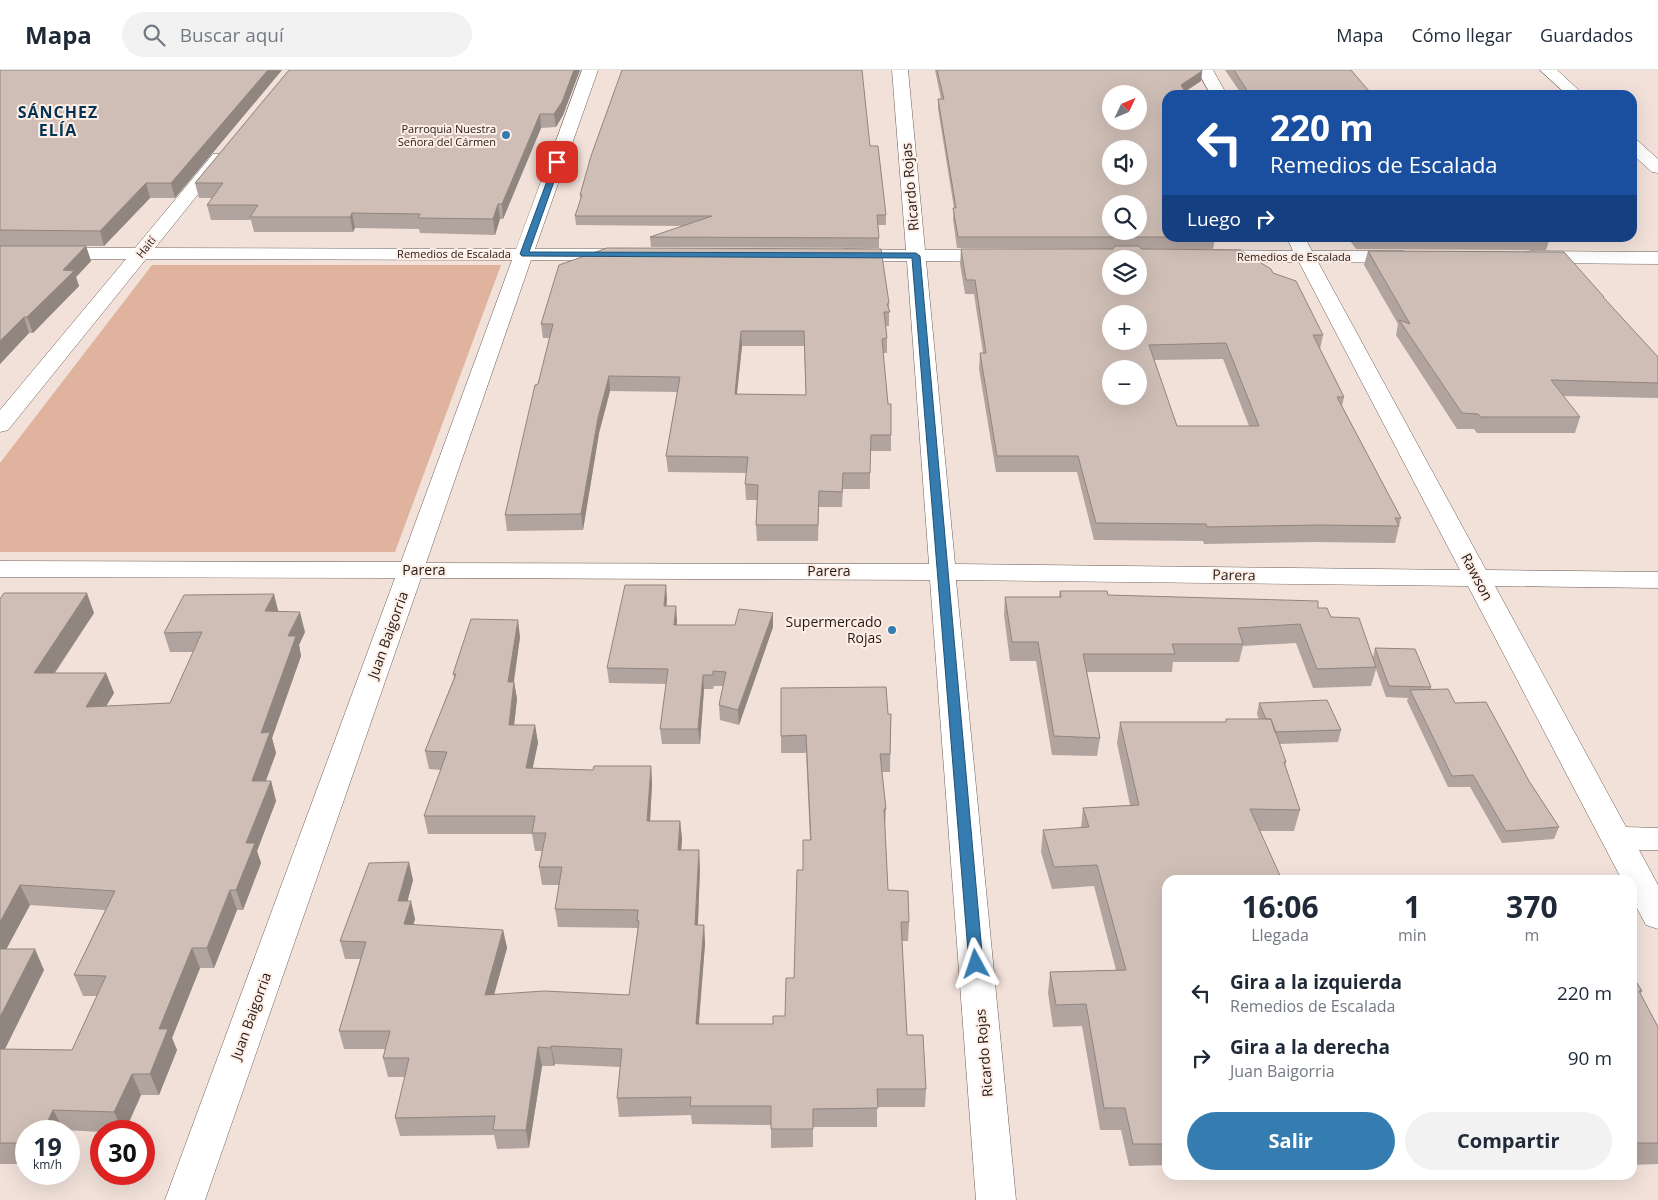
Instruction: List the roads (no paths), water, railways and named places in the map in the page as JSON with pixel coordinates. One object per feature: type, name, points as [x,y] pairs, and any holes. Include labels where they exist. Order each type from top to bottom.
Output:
[{"type":"street","name":"Juan Baigorria","points":[[184,1200],[412,570],[590,70]]},
{"type":"street","name":"Ricardo Rojas","points":[[900,70],[996,1200]]},
{"type":"street","points":[[1206,70],[1216,90]]},
{"type":"street","points":[[1548,70],[1570,90]]},
{"type":"street","name":"Haití","points":[[0,425],[229,146]]},
{"type":"street","points":[[1637,149],[1658,168]]},
{"type":"street","name":"Remedios de Escalada","points":[[1196,256],[1300,247],[1423,257]]},
{"type":"street","name":"Rawson","points":[[1300,247],[1636,875]]},
{"type":"street","name":"Remedios de Escalada","points":[[0,253],[642,255]]},
{"type":"street","points":[[828,255],[1016,256]]},
{"type":"street","points":[[1511,257],[1658,258]]},
{"type":"street","name":"Parera","points":[[0,569],[944,572],[1658,580]]},
{"type":"street","points":[[1617,838],[1658,839]]},
{"type":"street","name":"Rawson","points":[[1637,876],[1658,916]]},
{"type":"place","name":"Parroquia Nuestra Señora del Cármen","points":[[506,135]]},
{"type":"place","name":"Supermercado Rojas","points":[[892,630]]},
{"type":"district","name":"SÁNCHEZ ELÍA","points":[[58,121]]}]
